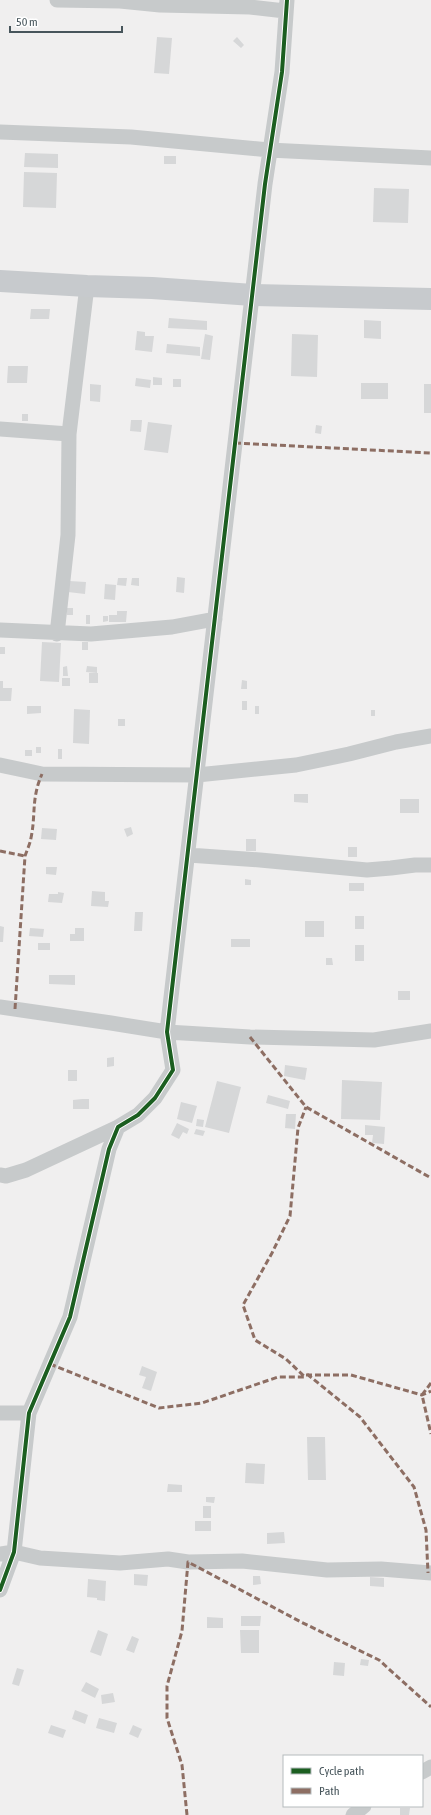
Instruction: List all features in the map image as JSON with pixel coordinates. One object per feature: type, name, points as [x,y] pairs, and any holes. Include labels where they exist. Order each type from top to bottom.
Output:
[{"type":"street","points":[[0,1175],[6,1176],[26,1170],[118,1127],[138,1116],[155,1098],[173,1070],[167,1032],[269,150],[282,72],[286,6],[250,7],[160,5],[120,0],[58,0]]},
{"type":"street","points":[[0,132],[131,137],[269,150],[431,158]]},
{"type":"street","points":[[0,281],[152,288],[253,295],[431,299]]},
{"type":"street","points":[[57,634],[68,535],[69,434],[87,286]]},
{"type":"street","points":[[0,429],[69,434]]},
{"type":"street","points":[[0,630],[57,634],[91,634],[172,627],[215,619]]},
{"type":"street","points":[[0,766],[42,774],[197,775],[296,765],[396,742],[431,736]]},
{"type":"street","points":[[188,855],[367,870],[415,864],[431,865]]},
{"type":"street","points":[[0,1007],[111,1022],[167,1032],[250,1037],[374,1040],[431,1031]]},
{"type":"street","points":[[0,1590],[29,1413],[70,1317],[109,1149],[118,1127]]},
{"type":"street","points":[[0,1413],[29,1413]]},
{"type":"street","points":[[7,1553],[40,1558],[120,1563],[168,1559],[188,1562],[242,1560],[327,1570],[381,1569],[431,1573]]},
{"type":"street","points":[[353,1815],[363,1807]]},
{"type":"building","points":[[157,37],[172,38],[169,74],[154,73]]},
{"type":"building","points":[[237,37],[244,45],[241,48],[233,41]]},
{"type":"building","points":[[25,153],[58,154],[58,168],[24,167]]},
{"type":"building","points":[[164,156],[176,156],[176,164],[164,164]]},
{"type":"building","points":[[24,172],[57,173],[56,208],[23,207]]},
{"type":"building","points":[[374,188],[409,189],[408,223],[373,222]]},
{"type":"building","points":[[31,309],[50,309],[49,319],[30,319]]},
{"type":"building","points":[[169,318],[207,321],[207,330],[168,328]]},
{"type":"building","points":[[364,320],[381,321],[381,339],[364,338]]},
{"type":"building","points":[[137,331],[145,332],[145,336],[154,336],[152,352],[135,350]]},
{"type":"building","points":[[205,334],[213,336],[210,360],[201,359]]},
{"type":"building","points":[[292,334],[318,335],[317,377],[291,376]]},
{"type":"building","points":[[167,344],[200,347],[200,356],[166,353]]},
{"type":"building","points":[[8,366],[28,366],[27,383],[7,383]]},
{"type":"building","points":[[153,377],[162,378],[162,385],[153,385]]},
{"type":"building","points":[[136,378],[151,380],[150,388],[135,386]]},
{"type":"building","points":[[173,379],[181,379],[181,387],[173,387]]},
{"type":"building","points":[[361,383],[388,383],[388,399],[361,399]]},
{"type":"building","points":[[90,384],[101,385],[100,402],[90,401]]},
{"type":"building","points":[[424,384],[431,384],[431,413],[424,413]]},
{"type":"building","points":[[22,414],[28,414],[28,421],[22,421]]},
{"type":"building","points":[[131,420],[142,420],[141,432],[130,431]]},
{"type":"building","points":[[148,422],[172,425],[168,453],[144,450]]},
{"type":"building","points":[[316,425],[322,426],[321,434],[315,433]]},
{"type":"building","points":[[177,577],[185,578],[184,593],[176,592]]},
{"type":"building","points":[[118,578],[127,578],[126,586],[117,585]]},
{"type":"building","points":[[132,578],[139,578],[139,586],[131,585]]},
{"type":"building","points":[[69,581],[86,582],[85,594],[68,592]]},
{"type":"building","points":[[105,584],[116,585],[115,600],[104,599]]},
{"type":"building","points":[[67,608],[73,608],[73,615],[67,615]]},
{"type":"building","points":[[117,611],[127,611],[126,622],[109,622],[109,615],[117,615]]},
{"type":"building","points":[[86,615],[90,615],[90,624],[86,624]]},
{"type":"building","points":[[103,616],[108,616],[108,621],[103,622]]},
{"type":"building","points":[[42,642],[61,643],[59,682],[40,681]]},
{"type":"building","points":[[82,642],[88,642],[88,650],[82,650]]},
{"type":"building","points":[[0,647],[5,647],[5,654],[0,654]]},
{"type":"building","points":[[67,666],[68,676],[63,676],[63,667]]},
{"type":"building","points":[[87,666],[97,667],[97,673],[86,672]]},
{"type":"building","points":[[89,673],[98,673],[98,683],[89,683]]},
{"type":"building","points":[[62,678],[70,678],[70,686],[62,686]]},
{"type":"building","points":[[242,680],[247,681],[247,689],[241,689]]},
{"type":"building","points":[[0,681],[3,681],[3,688],[12,688],[11,701],[0,701]]},
{"type":"building","points":[[242,701],[247,701],[247,710],[242,710]]},
{"type":"building","points":[[27,706],[41,706],[41,713],[27,714]]},
{"type":"building","points":[[255,706],[259,706],[259,714],[255,714]]},
{"type":"building","points":[[74,709],[90,710],[89,744],[73,743]]},
{"type":"building","points":[[371,710],[375,710],[375,716],[371,716]]},
{"type":"building","points":[[118,719],[125,719],[125,726],[118,726]]},
{"type":"building","points":[[36,747],[41,747],[41,753],[36,753]]},
{"type":"building","points":[[58,749],[62,749],[62,759],[58,759]]},
{"type":"building","points":[[25,750],[32,750],[32,756],[25,756]]},
{"type":"building","points":[[294,794],[308,794],[308,803],[294,802]]},
{"type":"building","points":[[400,799],[419,799],[419,813],[400,813]]},
{"type":"building","points":[[131,827],[133,834],[127,837],[124,829]]},
{"type":"building","points":[[42,828],[57,829],[56,840],[41,839]]},
{"type":"building","points":[[246,839],[256,839],[256,851],[246,851]]},
{"type":"building","points":[[348,847],[357,847],[357,857],[348,857]]},
{"type":"building","points":[[46,867],[57,867],[56,875],[46,874]]},
{"type":"building","points":[[245,879],[251,880],[251,885],[245,885]]},
{"type":"building","points":[[349,883],[364,883],[364,891],[349,891]]},
{"type":"building","points":[[92,891],[105,892],[105,901],[109,901],[108,907],[91,906]]},
{"type":"building","points":[[58,892],[64,893],[62,903],[48,902],[49,894],[58,894]]},
{"type":"building","points":[[135,912],[143,912],[142,931],[134,931]]},
{"type":"building","points":[[355,916],[364,916],[364,929],[355,929]]},
{"type":"building","points":[[305,921],[324,921],[324,937],[305,937]]},
{"type":"building","points":[[0,926],[4,927],[3,942],[0,942]]},
{"type":"building","points":[[30,928],[44,929],[43,937],[29,936]]},
{"type":"building","points":[[75,928],[84,928],[84,941],[70,941],[70,934],[75,934]]},
{"type":"building","points":[[231,939],[250,939],[250,947],[231,947]]},
{"type":"building","points":[[38,943],[50,943],[50,950],[38,950]]},
{"type":"building","points":[[355,945],[364,945],[364,961],[355,961]]},
{"type":"building","points":[[326,958],[332,958],[333,965],[326,965]]},
{"type":"building","points":[[49,975],[75,975],[75,985],[49,984]]},
{"type":"building","points":[[398,991],[410,991],[410,1000],[398,1000]]},
{"type":"building","points":[[114,1057],[114,1066],[107,1067],[107,1058]]},
{"type":"building","points":[[285,1065],[307,1068],[305,1080],[284,1076]]},
{"type":"building","points":[[68,1070],[77,1070],[77,1081],[68,1081]]},
{"type":"building","points":[[342,1080],[382,1082],[380,1120],[341,1119]]},
{"type":"building","points":[[217,1081],[241,1087],[229,1133],[205,1127]]},
{"type":"building","points":[[268,1095],[290,1101],[288,1109],[266,1103]]},
{"type":"building","points":[[89,1099],[89,1109],[73,1109],[73,1100]]},
{"type":"building","points":[[181,1102],[197,1106],[192,1123],[177,1119]]},
{"type":"building","points":[[286,1114],[296,1114],[295,1129],[285,1128]]},
{"type":"building","points":[[197,1119],[204,1120],[203,1127],[196,1126]]},
{"type":"building","points":[[177,1123],[189,1129],[187,1134],[183,1132],[179,1139],[171,1135]]},
{"type":"building","points":[[365,1125],[385,1127],[384,1144],[372,1143],[373,1135],[365,1135]]},
{"type":"building","points":[[196,1129],[205,1131],[203,1136],[194,1134]]},
{"type":"building","points":[[142,1366],[157,1372],[151,1391],[142,1388],[146,1377],[139,1375]]},
{"type":"building","points":[[307,1437],[325,1437],[326,1480],[308,1480]]},
{"type":"building","points":[[246,1463],[265,1464],[264,1484],[245,1483]]},
{"type":"building","points":[[168,1484],[182,1485],[182,1492],[167,1492]]},
{"type":"building","points":[[206,1497],[215,1497],[214,1503],[206,1502]]},
{"type":"building","points":[[203,1506],[211,1506],[211,1518],[203,1518]]},
{"type":"building","points":[[195,1521],[211,1521],[211,1531],[195,1531]]},
{"type":"building","points":[[284,1532],[285,1543],[267,1544],[267,1533]]},
{"type":"building","points":[[134,1574],[148,1575],[147,1586],[134,1585]]},
{"type":"building","points":[[253,1576],[260,1576],[261,1584],[253,1585]]},
{"type":"building","points":[[370,1577],[384,1578],[384,1587],[370,1586]]},
{"type":"building","points":[[88,1579],[106,1581],[105,1601],[87,1597]]},
{"type":"building","points":[[241,1616],[261,1616],[260,1626],[241,1626]]},
{"type":"building","points":[[207,1617],[223,1618],[223,1628],[207,1628]]},
{"type":"building","points":[[98,1630],[108,1634],[101,1656],[90,1652]]},
{"type":"building","points":[[240,1630],[259,1630],[259,1653],[241,1653]]},
{"type":"building","points":[[132,1636],[139,1639],[134,1653],[126,1650]]},
{"type":"building","points":[[361,1659],[369,1660],[368,1666],[360,1665]]},
{"type":"building","points":[[334,1662],[345,1663],[344,1676],[333,1675]]},
{"type":"building","points":[[17,1668],[24,1670],[19,1686],[12,1684]]},
{"type":"building","points":[[86,1682],[99,1689],[95,1698],[81,1691]]},
{"type":"building","points":[[113,1693],[115,1702],[102,1704],[101,1695]]},
{"type":"building","points":[[75,1710],[88,1715],[85,1724],[72,1719]]},
{"type":"building","points":[[99,1718],[117,1723],[114,1733],[96,1728]]},
{"type":"building","points":[[51,1725],[66,1730],[63,1738],[48,1733]]},
{"type":"building","points":[[133,1725],[142,1729],[138,1738],[129,1734]]},
{"type":"building","points":[[400,1808],[410,1808],[409,1815],[400,1815]]},
{"type":"marked path","points":[[235,443],[431,453]]},
{"type":"marked path","points":[[15,1009],[25,856],[31,840],[36,791],[42,774]]},
{"type":"marked path","points":[[0,851],[25,856]]},
{"type":"marked path","points":[[250,1037],[306,1107],[431,1178]]},
{"type":"marked path","points":[[50,1364],[159,1408],[202,1403],[278,1377],[305,1377],[286,1359],[255,1340],[243,1305],[272,1253],[290,1216],[298,1128],[306,1107]]},
{"type":"marked path","points":[[307,1374],[360,1417],[414,1487],[426,1530],[428,1573]]},
{"type":"marked path","points":[[306,1375],[351,1375],[422,1395],[431,1391]]},
{"type":"marked path","points":[[431,1383],[422,1395],[431,1434]]},
{"type":"marked path","points":[[187,1815],[182,1765],[167,1718],[167,1686],[182,1631],[188,1562],[301,1622],[379,1660],[431,1707]]},
{"type":"cycle path","points":[[0,1590],[14,1552],[29,1413],[70,1317],[109,1149],[118,1127],[138,1115],[155,1098],[173,1070],[167,1032],[265,184],[282,72],[287,0]]}]
